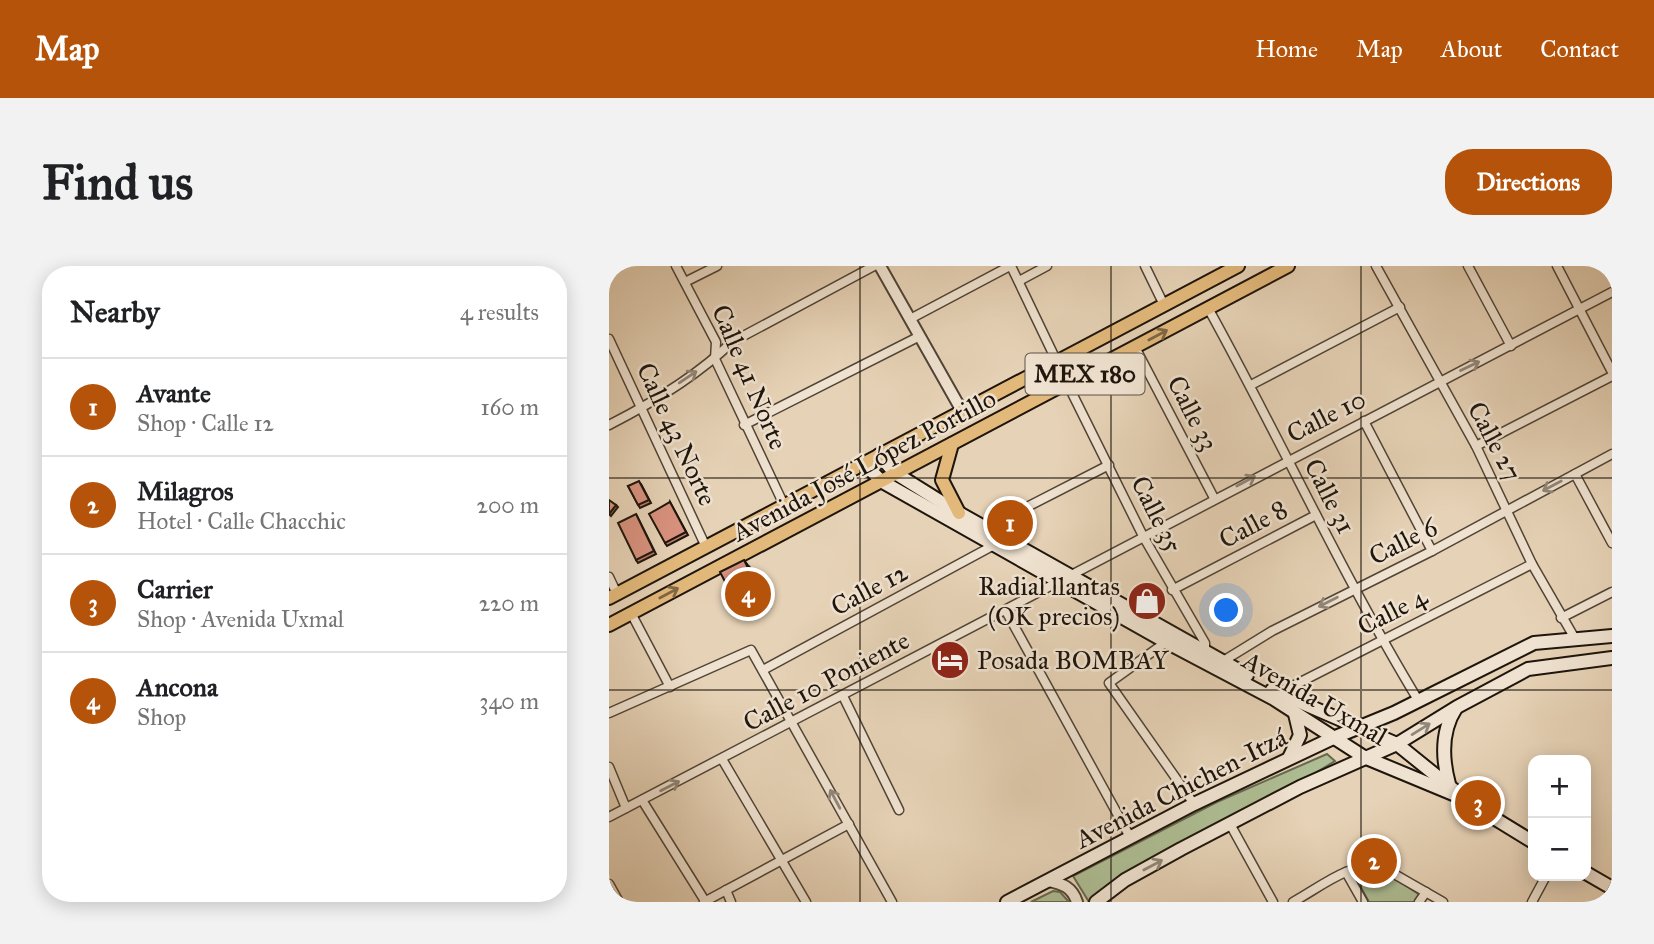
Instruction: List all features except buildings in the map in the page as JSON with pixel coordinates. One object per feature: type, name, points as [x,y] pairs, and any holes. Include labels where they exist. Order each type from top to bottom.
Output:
[{"type":"main road","name":"Avenida José López Portillo","points":[[613,596],[1238,266]]},
{"type":"main road","name":"Avenida José López Portillo","points":[[609,625],[1288,266]]},
{"type":"main road","points":[[952,444],[942,471],[942,480],[960,513]]},
{"type":"main road","name":"Avenida Uxmal","points":[[879,455],[895,473],[960,513],[996,544],[1065,578],[1166,642],[1204,656]]},
{"type":"main road","name":"Avenida Uxmal","points":[[865,463],[881,481],[982,530],[1276,696],[1397,744],[1449,785],[1458,796]]},
{"type":"main road","name":"Avenida Chichen-Itzá","points":[[1007,902],[1194,804],[1534,643],[1574,637],[1612,636]]},
{"type":"main road","name":"Avenida Chichen-Itzá","points":[[1096,902],[1125,880],[1364,757],[1397,744],[1457,707],[1528,669],[1612,658]]},
{"type":"main road","name":"Avenida Uxmal","points":[[1276,696],[1295,714],[1364,757],[1458,796],[1528,839]]},
{"type":"main road","points":[[1449,785],[1444,742],[1448,720],[1457,707]]},
{"type":"main road","points":[[1289,758],[1300,735],[1295,714]]},
{"type":"main road","points":[[1591,876],[1612,888]]},
{"type":"street","name":"Calle 41 Norte","points":[[676,266],[716,342],[715,359],[784,505]]},
{"type":"street","points":[[685,282],[717,266]]},
{"type":"street","points":[[609,425],[642,408],[715,359],[731,342],[873,266]]},
{"type":"street","points":[[880,266],[963,411]]},
{"type":"street","points":[[910,319],[1011,266],[1057,362]]},
{"type":"street","points":[[1019,281],[1047,266]]},
{"type":"street","points":[[1145,266],[1164,305]]},
{"type":"street","name":"Calle 27","points":[[1376,266],[1476,446],[1532,564],[1574,637]]},
{"type":"street","points":[[1468,266],[1511,346]]},
{"type":"street","points":[[1476,446],[1612,374],[1556,266]]},
{"type":"street","name":"Calle 10","points":[[1065,578],[1288,458],[1612,292]]},
{"type":"street","points":[[1251,386],[1400,307]]},
{"type":"street","name":"Calle 31","points":[[1208,308],[1251,386],[1354,589],[1418,700]]},
{"type":"street","points":[[744,425],[920,336]]},
{"type":"street","name":"Calle 43 Norte","points":[[609,339],[706,547]]},
{"type":"street","name":"Calle 33","points":[[1135,347],[1214,498]]},
{"type":"street","name":"Calle 35","points":[[1067,383],[1143,536],[1205,643],[1204,656]]},
{"type":"street","points":[[1364,421],[1431,551]]},
{"type":"street","name":"Calle 6","points":[[1220,664],[1354,589],[1612,454]]},
{"type":"street","points":[[982,530],[1109,465]]},
{"type":"street","points":[[1575,474],[1612,543]]},
{"type":"street","name":"Calle 8","points":[[1173,590],[1316,514]]},
{"type":"street","name":"Calle 12","points":[[764,670],[996,544]]},
{"type":"street","name":"Calle 4","points":[[1276,696],[1532,564]]},
{"type":"street","points":[[609,577],[613,596]]},
{"type":"street","name":"Calle 10 Poniente","points":[[609,817],[1065,578]]},
{"type":"street","points":[[1561,618],[1612,592]]},
{"type":"street","points":[[1006,611],[1131,837]]},
{"type":"street","points":[[631,613],[670,687]]},
{"type":"street","points":[[1166,642],[1109,682],[1194,804]]},
{"type":"street","points":[[609,713],[751,650],[794,722],[892,902]]},
{"type":"street","points":[[843,696],[899,810]]},
{"type":"street","points":[[722,759],[806,902]]},
{"type":"street","points":[[609,767],[626,808]]},
{"type":"street","points":[[642,800],[705,902],[849,824]]},
{"type":"street","points":[[1230,824],[1273,902]]},
{"type":"street","points":[[1293,902],[1346,872],[1371,864],[1382,867],[1443,902]]},
{"type":"street","points":[[1346,872],[1363,902]]},
{"type":"street","points":[[1049,881],[1064,884],[1073,891],[1077,902]]},
{"type":"street","points":[[1532,902],[1543,881]]},
{"type":"street","points":[[609,884],[619,902]]},
{"type":"street","points":[[726,890],[731,902]]},
{"type":"street","points":[[1419,902],[1426,892]]},
{"type":"green space","points":[[1327,754],[1335,761],[1299,783],[1137,868],[1089,902],[1073,876],[1217,802]]},
{"type":"green space","points":[[1367,868],[1382,870],[1420,895],[1414,902],[1369,902],[1353,873]]},
{"type":"green space","points":[[1053,891],[1060,892],[1069,902],[1031,902]]},
{"type":"place","name":"Avante","points":[[1010,523]]},
{"type":"place","name":"Ancona","points":[[748,594]]},
{"type":"place","name":"Radial llantas (OK precios)","points":[[1147,601]]},
{"type":"place","name":"Posada BOMBAY","points":[[950,660]]},
{"type":"place","name":"Carrier","points":[[1478,803]]},
{"type":"place","name":"Milagros","points":[[1374,861]]}]
